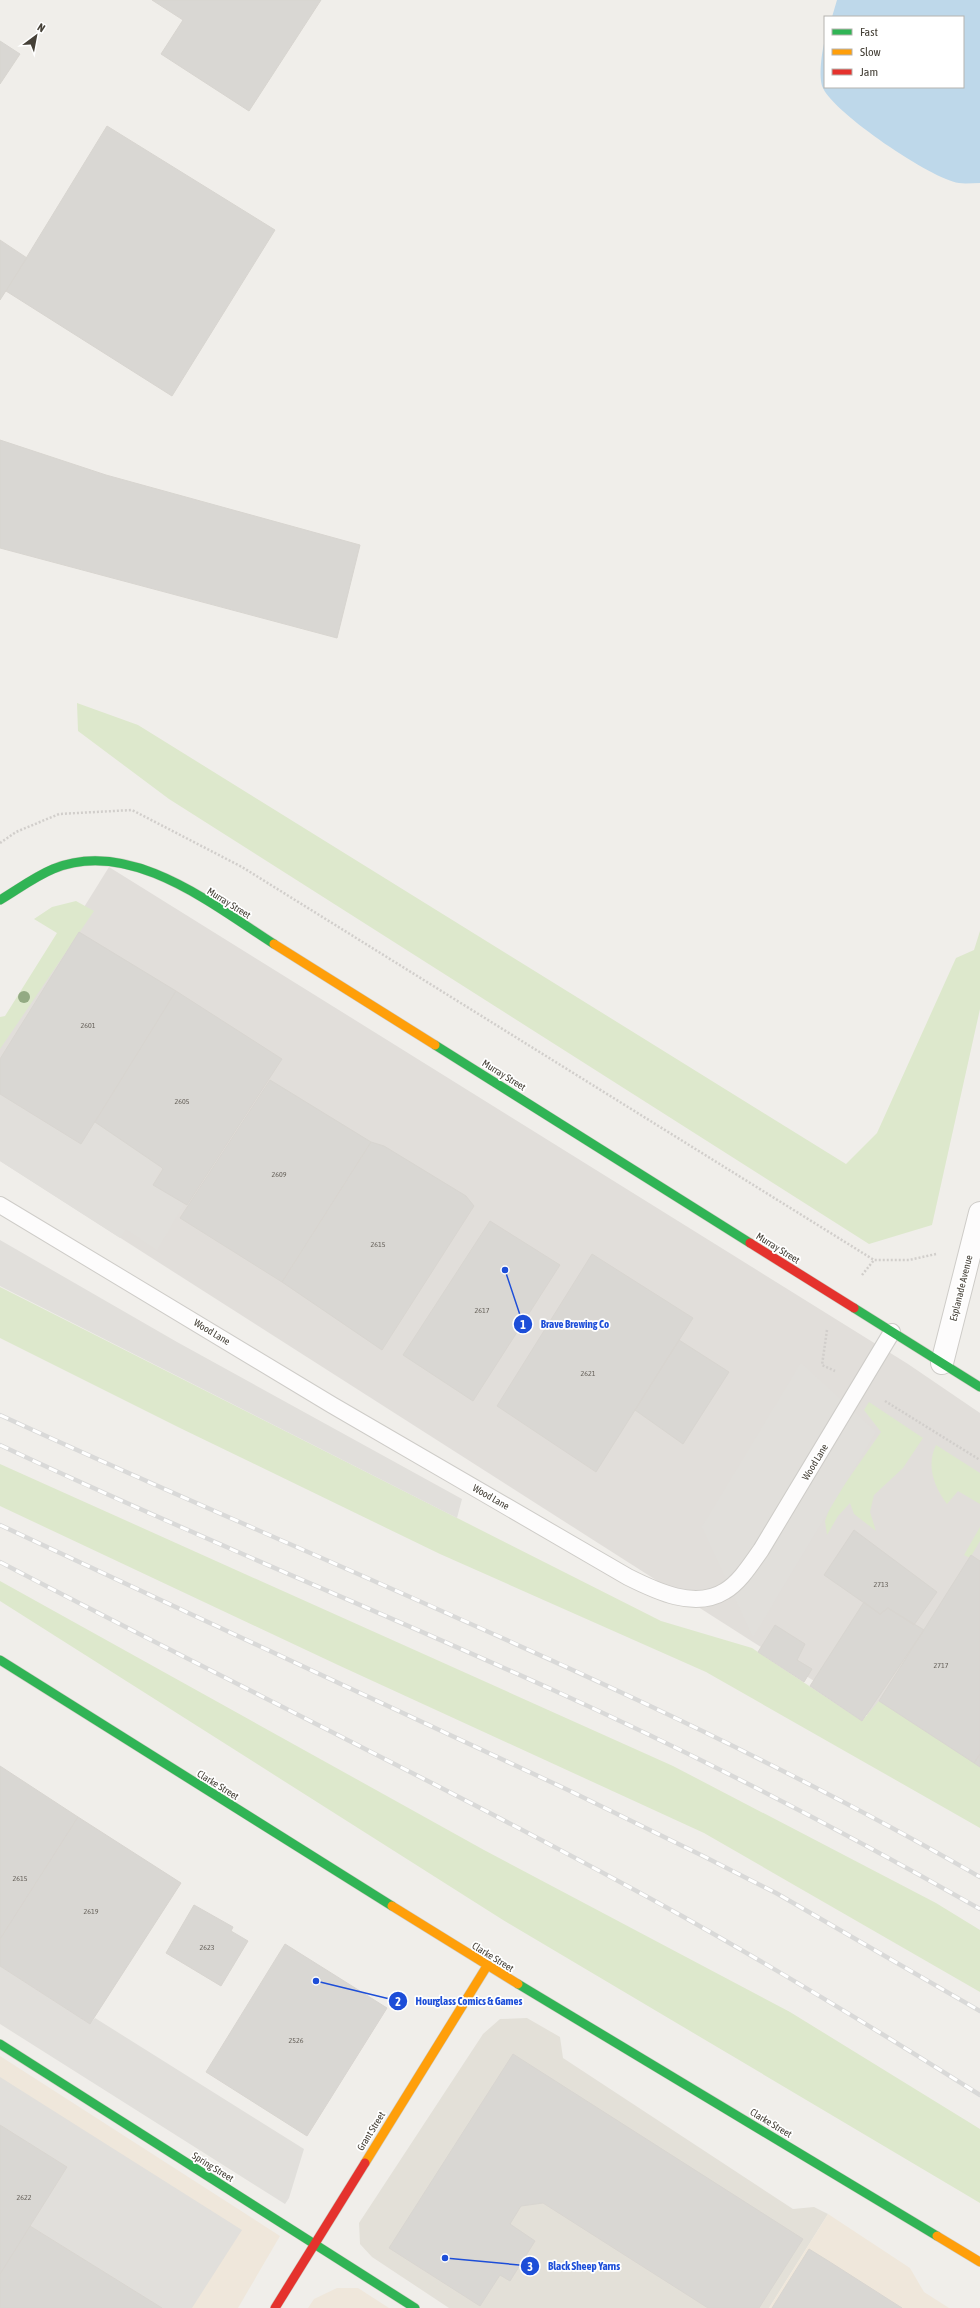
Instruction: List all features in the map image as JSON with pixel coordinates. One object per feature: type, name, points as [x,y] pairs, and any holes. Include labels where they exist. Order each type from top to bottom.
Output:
[{"type":"street","name":"Murray Street","points":[[0,900],[53,869],[85,862],[106,861],[137,866],[180,885],[980,1387]]},
{"type":"street","name":"Esplanade Avenue","points":[[942,1363],[980,1213]]},
{"type":"street","name":"Clarke Street","points":[[0,1660],[487,1966],[980,2262]]},
{"type":"street","name":"Grant Street","points":[[275,2308],[313,2244],[487,1966]]},
{"type":"street","name":"Spring Street","points":[[0,2044],[415,2308]]},
{"type":"lane","name":"Wood Lane","points":[[0,1205],[332,1405],[628,1577],[658,1592],[685,1598],[710,1598],[726,1591],[740,1579],[762,1550],[892,1332]]},
{"type":"path","points":[[0,843],[16,832],[59,814],[132,810],[242,867],[874,1260],[909,1260],[972,1245]]},
{"type":"path","points":[[861,1276],[874,1260]]},
{"type":"path","points":[[829,1326],[826,1332],[822,1364],[836,1372]]},
{"type":"path","points":[[879,1397],[980,1460]]},
{"type":"shaded area","points":[[109,867],[908,1364],[980,1413],[980,1787],[0,1161],[0,1042]]},
{"type":"shaded area","points":[[0,1094],[81,1144],[95,1122],[161,1167],[153,1185],[184,1204],[157,1250],[126,1229],[120,1238],[0,1161]]},
{"type":"shaded area","points":[[0,1240],[177,1342],[462,1499],[457,1518],[0,1286]]},
{"type":"shaded area","points":[[801,1363],[876,1432],[753,1637],[702,1527]]},
{"type":"shaded area","points":[[0,1966],[90,2024],[95,2018],[304,2149],[289,2198],[285,2204],[0,2024]]},
{"type":"shaded area","points":[[527,2018],[560,2037],[563,2058],[793,2209],[814,2207],[828,2214],[769,2308],[449,2308],[372,2257],[360,2244],[359,2223],[483,2034],[500,2019]]},
{"type":"shaded area","points":[[0,2056],[280,2236],[238,2308],[0,2308]]},
{"type":"shaded area","points":[[0,2077],[242,2230],[192,2308],[162,2308],[30,2226],[67,2167],[0,2125]]},
{"type":"shaded area","points":[[828,2214],[910,2268],[924,2292],[949,2308],[769,2308]]},
{"type":"shaded area","points":[[337,2288],[358,2288],[389,2308],[308,2308],[314,2299]]},
{"type":"green space","points":[[77,703],[138,725],[846,1164],[877,1133],[956,958],[974,950],[980,931],[980,1009],[932,1225],[869,1244],[169,799],[78,731]]},
{"type":"green space","points":[[76,901],[94,911],[0,1049],[0,1017],[5,1016],[57,933],[34,919],[52,907]]},
{"type":"green space","points":[[0,1287],[661,1621],[752,1648],[862,1721],[879,1701],[980,1765],[980,1828],[706,1672],[440,1554],[180,1428],[0,1338]]},
{"type":"green space","points":[[869,1402],[923,1438],[903,1468],[874,1495],[870,1512],[876,1531],[854,1514],[850,1503],[838,1516],[827,1535],[825,1521],[831,1504],[881,1432],[864,1410]]},
{"type":"green space","points":[[936,1445],[980,1473],[980,1504],[958,1491],[947,1504],[938,1491],[933,1476],[932,1461]]},
{"type":"green space","points":[[0,1464],[673,1766],[936,1903],[980,1930],[980,1992],[704,1833],[338,1665],[0,1506]]},
{"type":"green space","points":[[980,1527],[980,1541],[970,1558],[964,1555]]},
{"type":"green space","points":[[0,1581],[484,1850],[790,2012],[980,2129],[980,2203],[503,1920],[0,1601]]},
{"type":"water","points":[[837,0],[980,0],[980,183],[959,183],[946,179],[907,158],[863,128],[845,113],[831,99],[823,88],[821,78],[824,46],[824,88],[964,88],[964,16],[832,16]]},
{"type":"building","points":[[152,0],[321,0],[249,111],[161,54],[183,20]]},
{"type":"building","points":[[0,41],[20,54],[0,84]]},
{"type":"building","points":[[107,126],[275,230],[172,396],[6,291]]},
{"type":"building","points":[[0,240],[27,258],[0,300]]},
{"type":"building","points":[[0,440],[106,475],[360,545],[337,638],[0,548]]},
{"type":"building","points":[[79,932],[176,991],[81,1144],[0,1094],[0,1059]]},
{"type":"building","points":[[176,991],[282,1059],[187,1205],[153,1185],[163,1169],[161,1167],[95,1122]]},
{"type":"building","points":[[270,1080],[371,1142],[282,1282],[180,1218]]},
{"type":"building","points":[[371,1142],[384,1146],[466,1196],[474,1206],[382,1350],[282,1282]]},
{"type":"building","points":[[490,1221],[560,1265],[473,1401],[403,1355]]},
{"type":"building","points":[[592,1254],[693,1318],[596,1472],[497,1406]]},
{"type":"building","points":[[679,1340],[729,1372],[683,1444],[635,1410]]},
{"type":"building","points":[[854,1530],[937,1592],[914,1625],[888,1608],[880,1614],[824,1575]]},
{"type":"building","points":[[971,1555],[980,1561],[980,1754],[974,1763],[879,1701]]},
{"type":"building","points":[[864,1602],[880,1614],[888,1608],[924,1630],[862,1721],[810,1686]]},
{"type":"building","points":[[775,1625],[805,1644],[797,1660],[812,1669],[804,1682],[758,1652]]},
{"type":"building","points":[[980,1754],[980,1767],[974,1763]]},
{"type":"building","points":[[0,1766],[78,1817],[0,1939]]},
{"type":"building","points":[[78,1817],[181,1883],[90,2024],[0,1966],[0,1939]]},
{"type":"building","points":[[194,1905],[233,1927],[231,1931],[248,1941],[221,1986],[166,1953]]},
{"type":"building","points":[[285,1944],[387,2008],[307,2136],[206,2072]]},
{"type":"building","points":[[513,2054],[803,2239],[759,2308],[708,2308],[543,2203],[521,2206],[510,2224],[535,2241],[510,2281],[500,2275],[480,2306],[389,2248]]},
{"type":"building","points":[[0,2125],[67,2167],[0,2274]]},
{"type":"building","points":[[30,2226],[162,2308],[0,2308],[0,2274]]},
{"type":"building","points":[[809,2249],[830,2262],[902,2308],[772,2308]]},
{"type":"railway","points":[[0,1415],[618,1691],[741,1750],[861,1811],[980,1877]]},
{"type":"railway","points":[[0,1445],[137,1508],[484,1659],[608,1715],[716,1767],[822,1822],[980,1909]]},
{"type":"railway","points":[[0,1525],[568,1790],[701,1855],[776,1893],[980,2011]]},
{"type":"railway","points":[[0,1562],[428,1781],[598,1870],[757,1959],[980,2095]]},
{"type":"traffic: fast","points":[[0,900],[53,869],[82,861],[111,862],[141,868],[170,880],[225,911],[274,944]]},
{"type":"traffic: fast","points":[[435,1045],[750,1243]]},
{"type":"traffic: fast","points":[[854,1308],[980,1387]]},
{"type":"traffic: fast","points":[[0,1660],[392,1906]]},
{"type":"traffic: fast","points":[[518,1984],[937,2236]]},
{"type":"traffic: fast","points":[[0,2044],[415,2308]]},
{"type":"traffic: slow","points":[[274,944],[435,1045]]},
{"type":"traffic: slow","points":[[392,1906],[518,1984]]},
{"type":"traffic: slow","points":[[365,2163],[487,1966]]},
{"type":"traffic: slow","points":[[937,2236],[980,2262]]},
{"type":"traffic: jam","points":[[750,1243],[854,1308]]},
{"type":"traffic: jam","points":[[275,2308],[365,2163]]},
{"type":"place","name":"Brave Brewing Co","points":[[505,1270]]},
{"type":"place","name":"Hourglass Comics & Games","points":[[316,1981]]},
{"type":"place","name":"Black Sheep Yarns","points":[[445,2258]]}]
